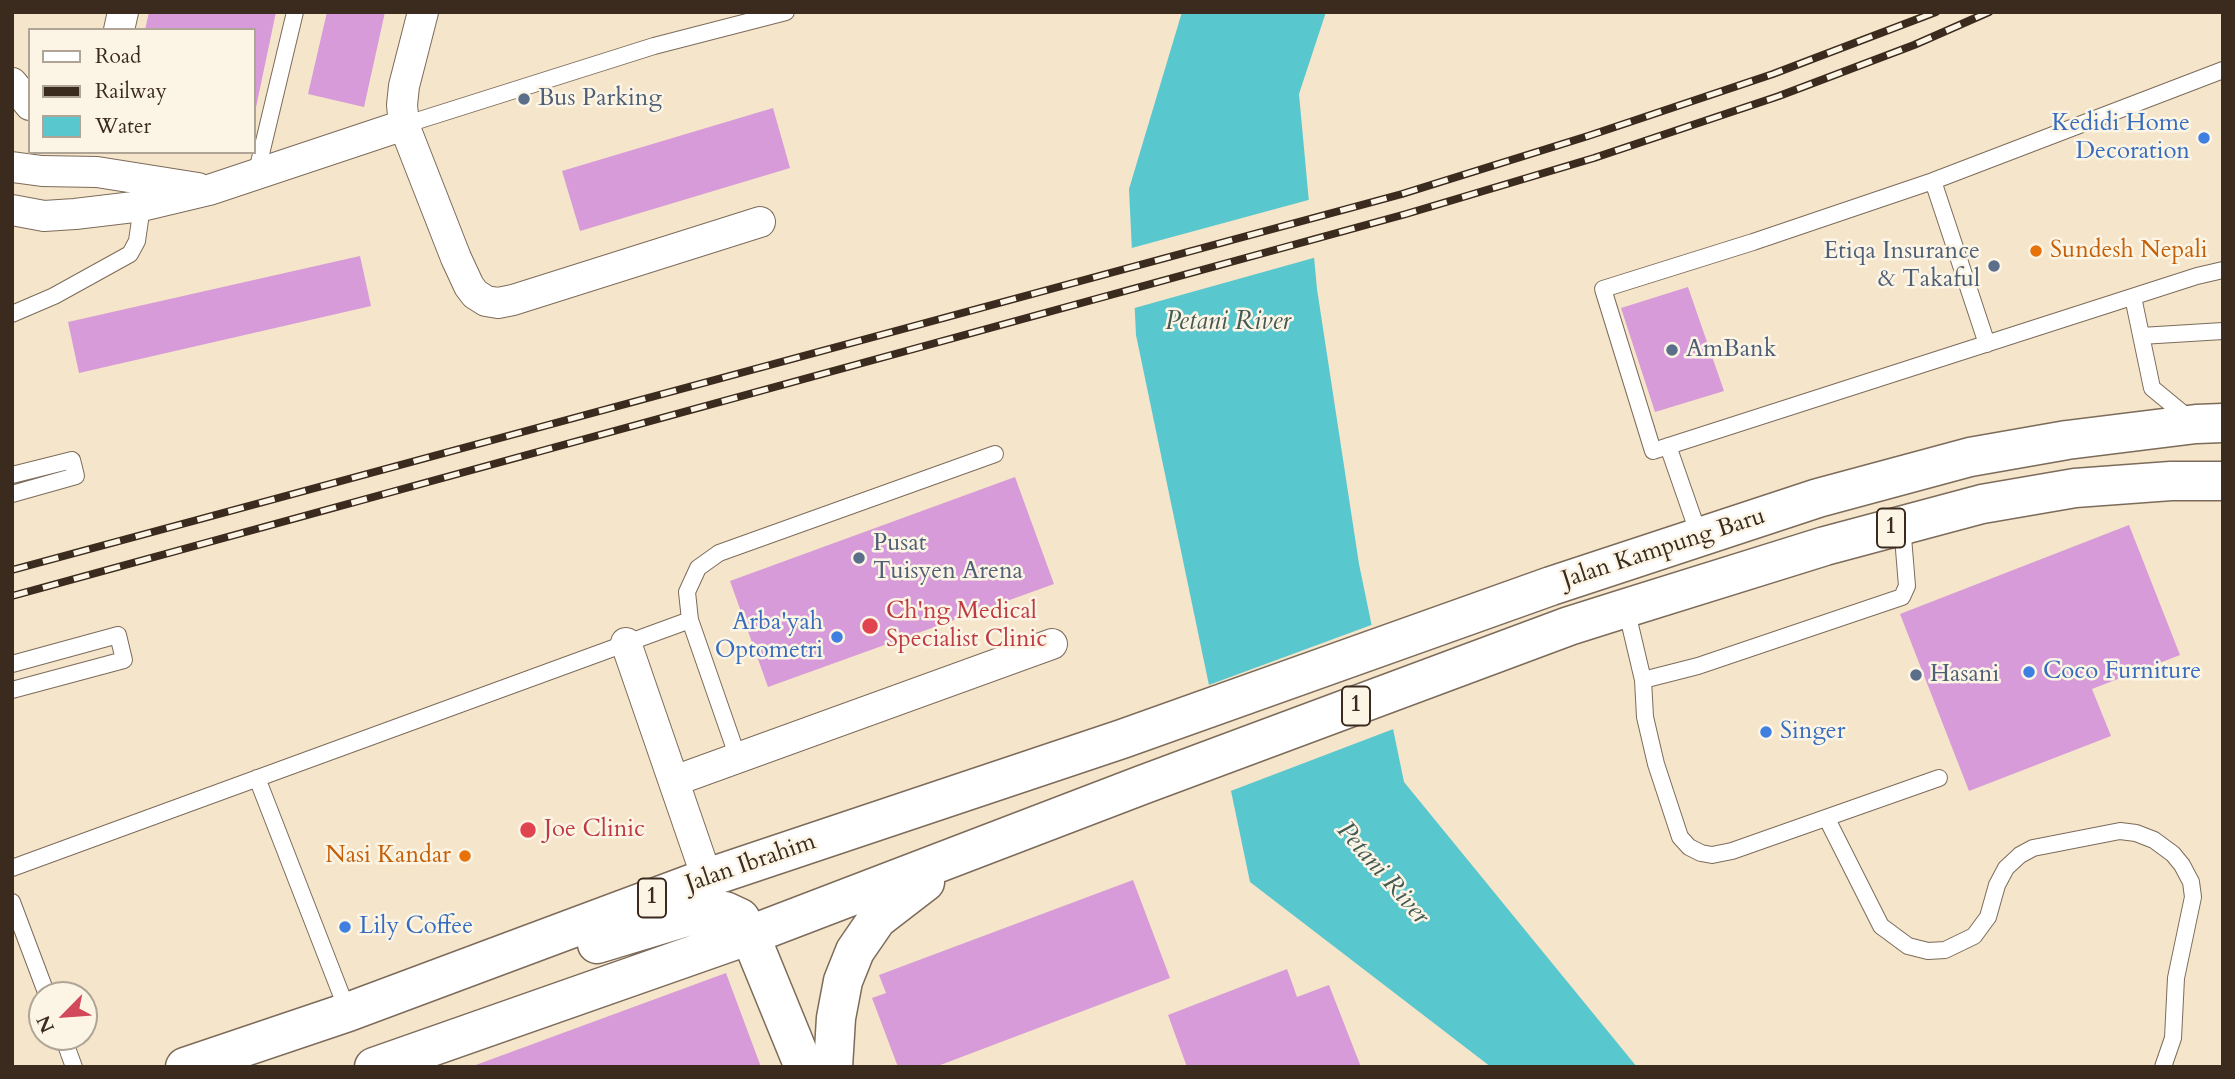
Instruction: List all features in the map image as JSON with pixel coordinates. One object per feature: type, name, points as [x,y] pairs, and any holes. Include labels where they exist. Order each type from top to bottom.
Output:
[{"type":"main road","name":"Jalan Kampung Baru","points":[[1122,740],[1551,586],[1818,498],[1970,457],[2067,440],[2209,423]]},
{"type":"main road","name":"Jalan Kampung Baru","points":[[960,856],[1142,785],[1569,626],[1902,524],[1982,505],[2075,488],[2171,481],[2223,481]]},
{"type":"main road","name":"Jalan Ibrahim","points":[[185,1067],[348,1012],[707,878],[1122,740]]},
{"type":"main road","name":"1","points":[[374,1067],[750,935],[960,856]]},
{"type":"main road","points":[[833,1067],[836,1018],[843,981],[855,951],[877,919],[960,856]]},
{"type":"main road","points":[[452,973],[554,958],[706,911],[725,911],[740,918],[750,935],[804,1067]]},
{"type":"street","points":[[423,12],[404,86],[404,125],[469,286],[486,301],[498,303],[513,300],[761,222]]},
{"type":"street","points":[[12,83],[28,103]]},
{"type":"street","points":[[12,224],[44,216],[142,206],[209,190],[404,125]]},
{"type":"street","points":[[12,167],[42,171],[90,159],[209,190]]},
{"type":"street","points":[[12,210],[44,216]]},
{"type":"street","points":[[626,643],[707,878]]},
{"type":"street","points":[[674,781],[1052,644]]},
{"type":"lane","points":[[256,175],[295,12]]},
{"type":"lane","points":[[404,125],[654,46],[786,12]]},
{"type":"lane","points":[[2223,70],[1933,181],[1603,289],[1653,451],[2197,276],[2223,270]]},
{"type":"lane","points":[[1933,181],[1987,344]]},
{"type":"lane","points":[[12,314],[54,296],[130,254],[137,241],[142,206]]},
{"type":"lane","points":[[2133,297],[2152,388],[2209,423]]},
{"type":"lane","points":[[2141,336],[2223,331]]},
{"type":"lane","points":[[1668,446],[1700,538]]},
{"type":"lane","points":[[738,758],[690,620],[687,592],[698,568],[719,553],[995,454]]},
{"type":"lane","points":[[12,475],[72,460],[76,476],[12,494]]},
{"type":"lane","points":[[1643,680],[1698,666],[1902,597],[1907,586],[1902,524]]},
{"type":"lane","points":[[1626,608],[1643,680],[1645,717],[1656,764],[1680,838],[1689,847],[1712,855],[1732,851],[1939,778]]},
{"type":"lane","points":[[12,868],[690,620]]},
{"type":"lane","points":[[12,664],[118,635],[124,660],[12,690]]},
{"type":"lane","points":[[257,778],[348,1012]]},
{"type":"lane","points":[[1827,819],[1881,926],[1908,946],[1928,951],[1945,950],[1974,936],[1988,917],[1997,885],[2006,868],[2020,855],[2033,848],[2120,831],[2136,833],[2154,840],[2173,854],[2190,882],[2193,897],[2176,978],[2173,1038],[2163,1067]]},
{"type":"lane","points":[[12,901],[42,981]]},
{"type":"water","name":"Petani River","points":[[1182,12],[1326,12],[1299,94],[1317,289],[1359,564],[1404,782],[1637,1067],[1491,1067],[1250,882],[1136,335],[1129,189]]},
{"type":"pier","points":[[1312,199],[1317,257],[1131,309],[1128,249]]},
{"type":"pier","points":[[1374,624],[1396,728],[1228,792],[1206,686]]},
{"type":"building","points":[[149,12],[276,12],[256,107],[256,28],[145,28]]},
{"type":"building","points":[[327,12],[385,12],[364,107],[308,94]]},
{"type":"building","points":[[773,108],[790,168],[580,231],[562,171]]},
{"type":"building","points":[[360,256],[371,306],[79,373],[68,322]]},
{"type":"building","name":"AmBank","points":[[1688,287],[1724,391],[1655,412],[1621,308]]},
{"type":"building","points":[[1015,477],[1054,584],[768,687],[730,581]]},
{"type":"building","name":"Coco Furniture","points":[[2129,525],[2180,655],[2092,689],[2111,736],[1969,791],[1900,614]]},
{"type":"building","points":[[1133,880],[1170,978],[935,1067],[898,1067],[872,998],[886,993],[879,975]]},
{"type":"building","points":[[1287,969],[1297,997],[1329,985],[1361,1067],[1187,1067],[1168,1015]]},
{"type":"building","points":[[726,973],[761,1067],[473,1067],[473,1066]]},
{"type":"railway","points":[[12,570],[1402,194],[1773,74],[1936,12]]},
{"type":"railway","points":[[12,596],[1406,214],[1594,158],[1779,96],[1914,45],[1989,12]]},
{"type":"place","name":"Bus Parking","points":[[524,99]]},
{"type":"place","name":"Kedidi Home Decoration","points":[[2204,138]]},
{"type":"place","name":"Sundesh Nepali","points":[[2036,251]]},
{"type":"place","name":"Etiqa Insurance & Takaful","points":[[1994,266]]},
{"type":"place","name":"AmBank","points":[[1672,350]]},
{"type":"place","name":"Pusat Tuisyen Arena","points":[[859,558]]},
{"type":"place","name":"Ch'ng Medical Specialist Clinic","points":[[870,626]]},
{"type":"place","name":"Arba'yah Optometri","points":[[837,637]]},
{"type":"place","name":"Coco Furniture","points":[[2029,672]]},
{"type":"place","name":"Hasani","points":[[1916,675]]},
{"type":"place","name":"Singer","points":[[1766,732]]},
{"type":"place","name":"Joe Clinic","points":[[528,830]]},
{"type":"place","name":"Nasi Kandar","points":[[465,856]]},
{"type":"place","name":"Lily Coffee","points":[[345,927]]}]
